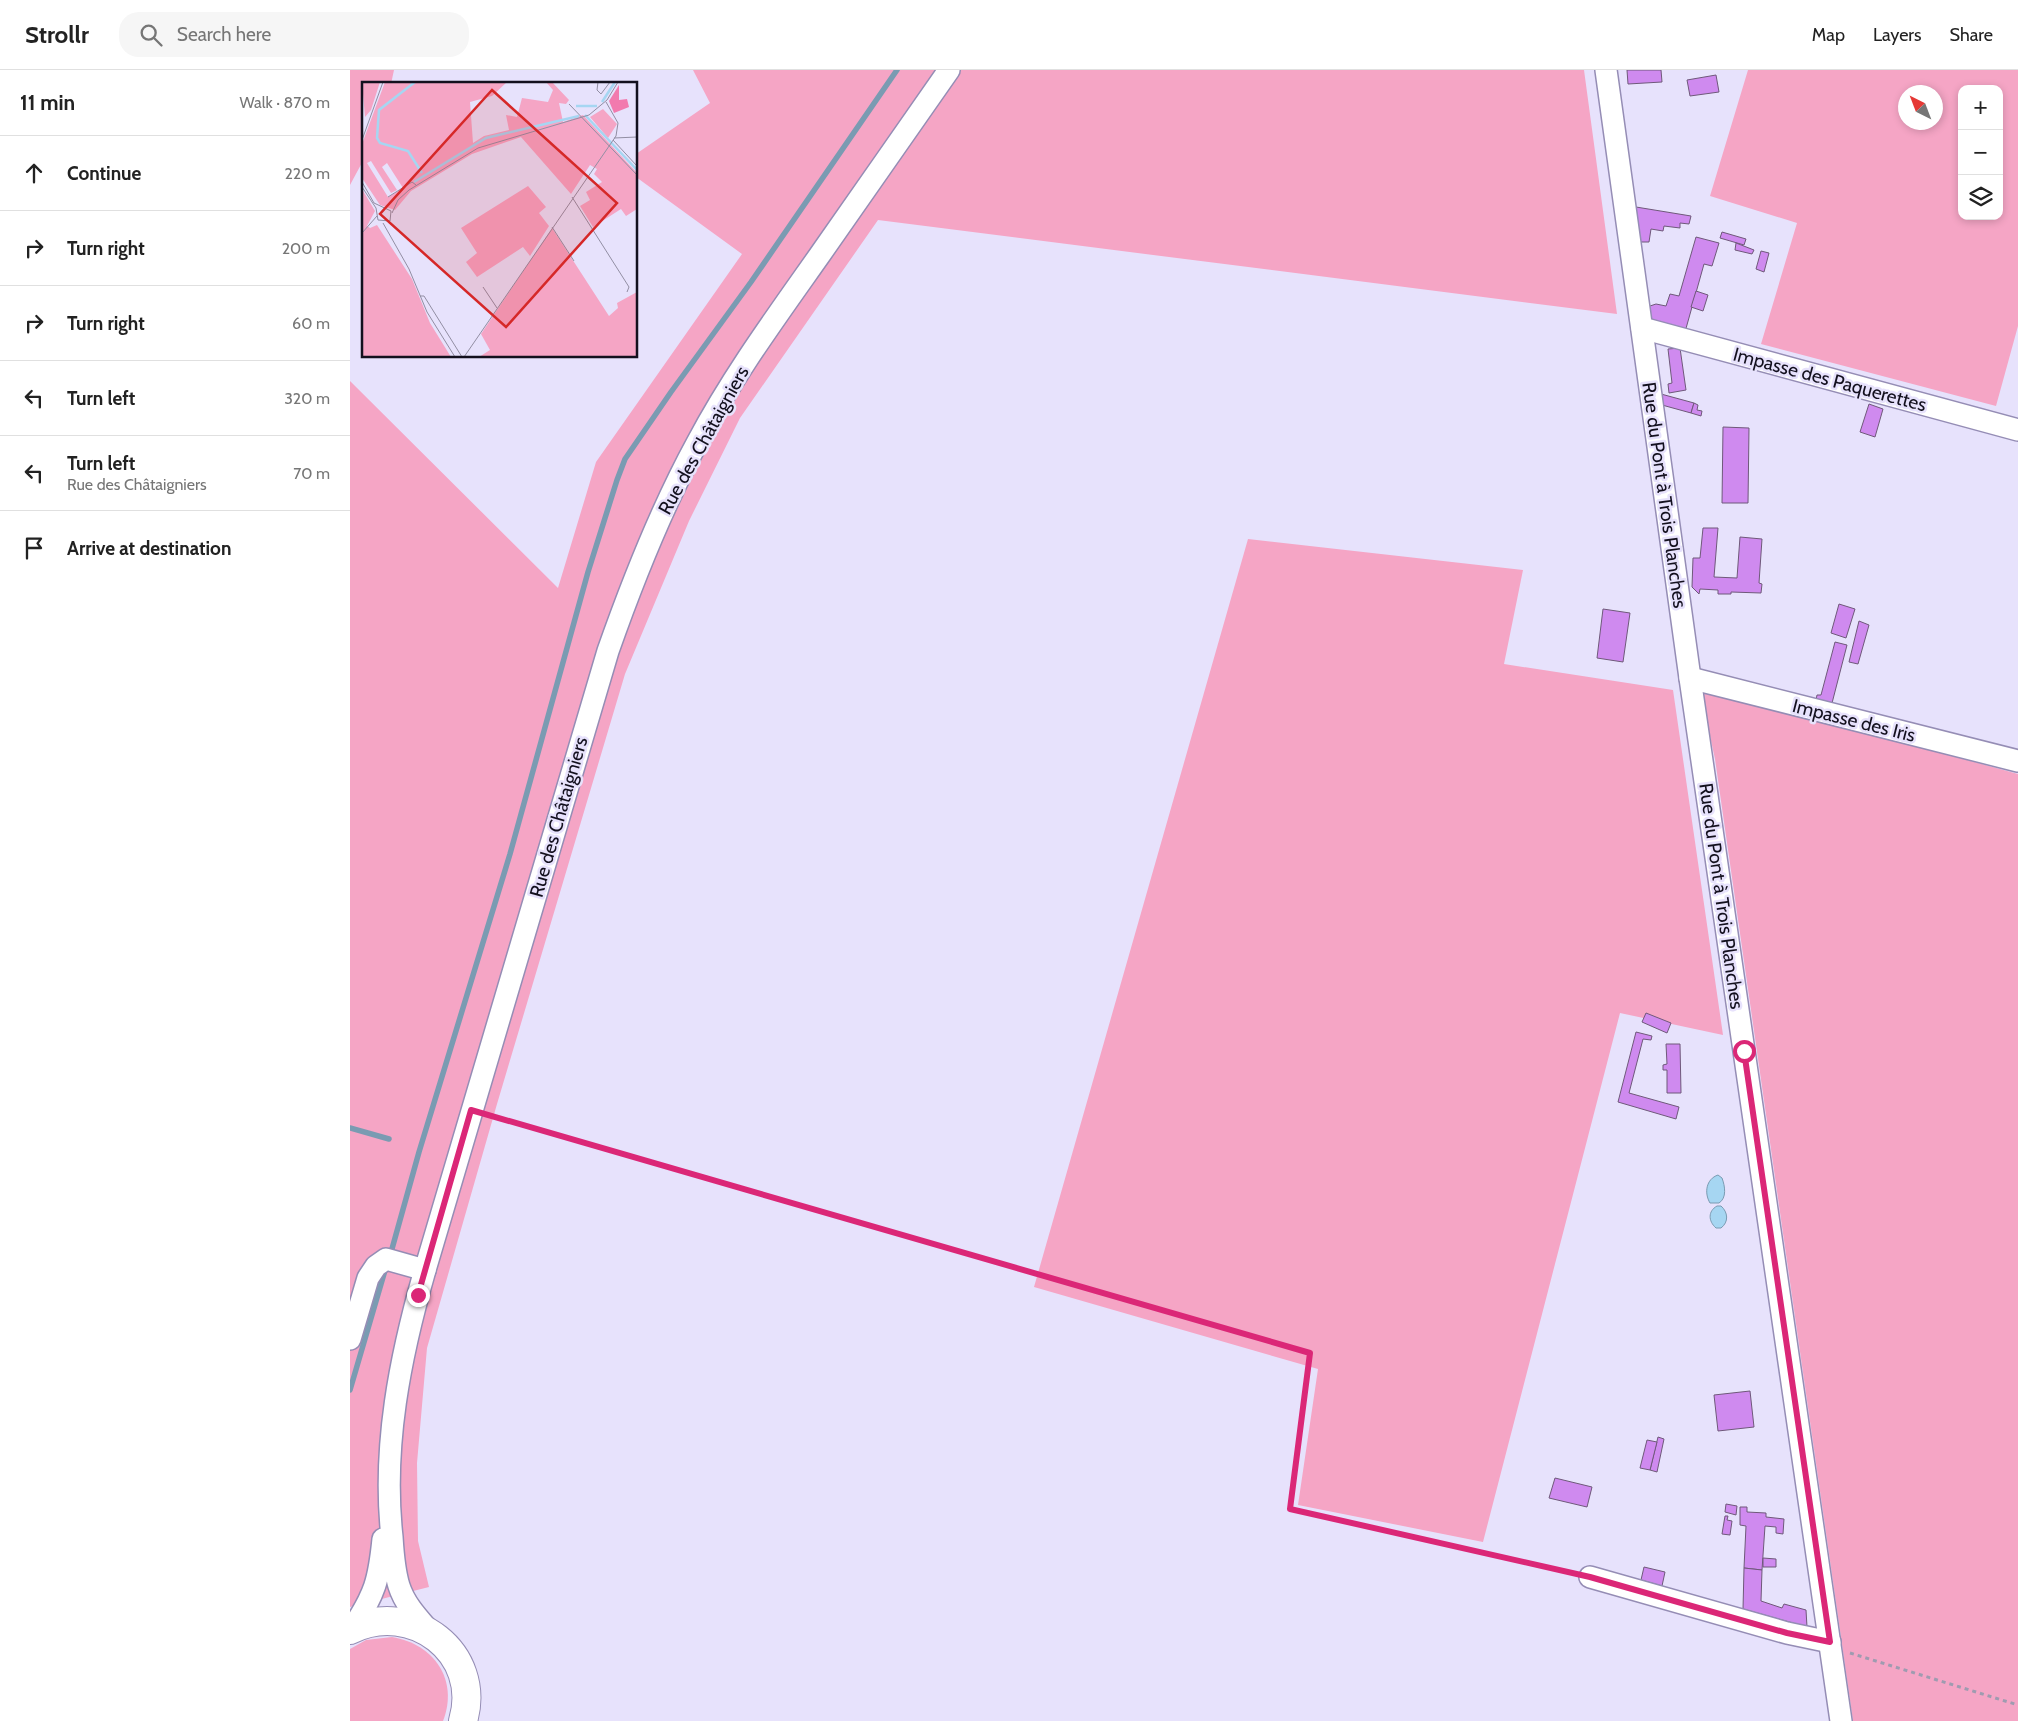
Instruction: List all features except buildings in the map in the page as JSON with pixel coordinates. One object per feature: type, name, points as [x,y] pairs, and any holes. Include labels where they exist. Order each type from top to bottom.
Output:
[{"type":"main road","points":[[351,1629],[369,1622],[388,1620],[415,1625],[431,1633],[444,1644],[457,1663],[463,1678],[469,1714]]},
{"type":"street","name":"Rue des Châtaigniers","points":[[431,1633],[408,1605],[399,1587],[396,1573],[388,1501],[391,1437],[397,1390],[412,1317],[425,1270],[608,651],[632,584],[669,497],[711,417],[756,345],[949,70]]},
{"type":"street","name":"Rue du Pont à Trois Planches","points":[[1606,70],[1690,678],[1841,1721]]},
{"type":"street","name":"Impasse des Paquerettes","points":[[1642,328],[2018,430]]},
{"type":"street","name":"Impasse des Iris","points":[[1690,678],[2018,761]]},
{"type":"street","points":[[350,1339],[368,1278],[376,1266],[394,1261],[425,1270]]},
{"type":"street","points":[[351,1629],[371,1600],[378,1578],[388,1501]]},
{"type":"street","points":[[1590,1577],[1830,1644]]},
{"type":"path","points":[[471,1110],[1310,1353],[1290,1509],[1590,1577]]},
{"type":"path","points":[[1830,1644],[2018,1705]]},
{"type":"shaded area","points":[[350,70],[394,70],[391,82],[362,82],[362,163],[350,185]]},
{"type":"shaded area","points":[[693,70],[1584,70],[1617,314],[878,220],[740,418],[689,521],[625,674],[497,1104],[427,1348],[417,1463],[418,1541],[429,1587],[350,1607],[350,381],[558,588],[596,462],[742,254],[638,178],[638,153],[710,103]]},
{"type":"shaded area","points":[[1748,70],[2018,70],[2018,326],[1996,406],[1761,344],[1797,223],[1710,196]]},
{"type":"shaded area","points":[[1248,539],[1523,570],[1504,664],[1673,690],[1723,1035],[1620,1013],[1483,1542],[1298,1505],[1318,1369],[1034,1287]]},
{"type":"shaded area","points":[[1699,686],[2018,774],[2018,1721],[1853,1721],[1715,759]]},
{"type":"shaded area","points":[[392,1637],[420,1647],[439,1666],[445,1678],[448,1692],[443,1721],[350,1721],[350,1649],[366,1640]]},
{"type":"water","points":[[1718,1175],[1723,1181],[1724,1195],[1719,1203],[1710,1203],[1707,1187],[1711,1180]]},
{"type":"water","points":[[1717,1206],[1721,1206],[1726,1214],[1724,1226],[1721,1228],[1716,1228],[1710,1219],[1712,1211]]},
{"type":"waterway","points":[[390,1256],[419,1152],[510,854],[588,572],[625,459],[751,282],[897,70]]},
{"type":"waterway","points":[[350,1128],[389,1139]]},
{"type":"waterway","points":[[350,1390],[386,1267]]},
{"type":"route","points":[[418,1295],[471,1110],[1310,1353],[1290,1509],[1590,1577],[1787,1633],[1830,1642],[1744,1051]]}]
